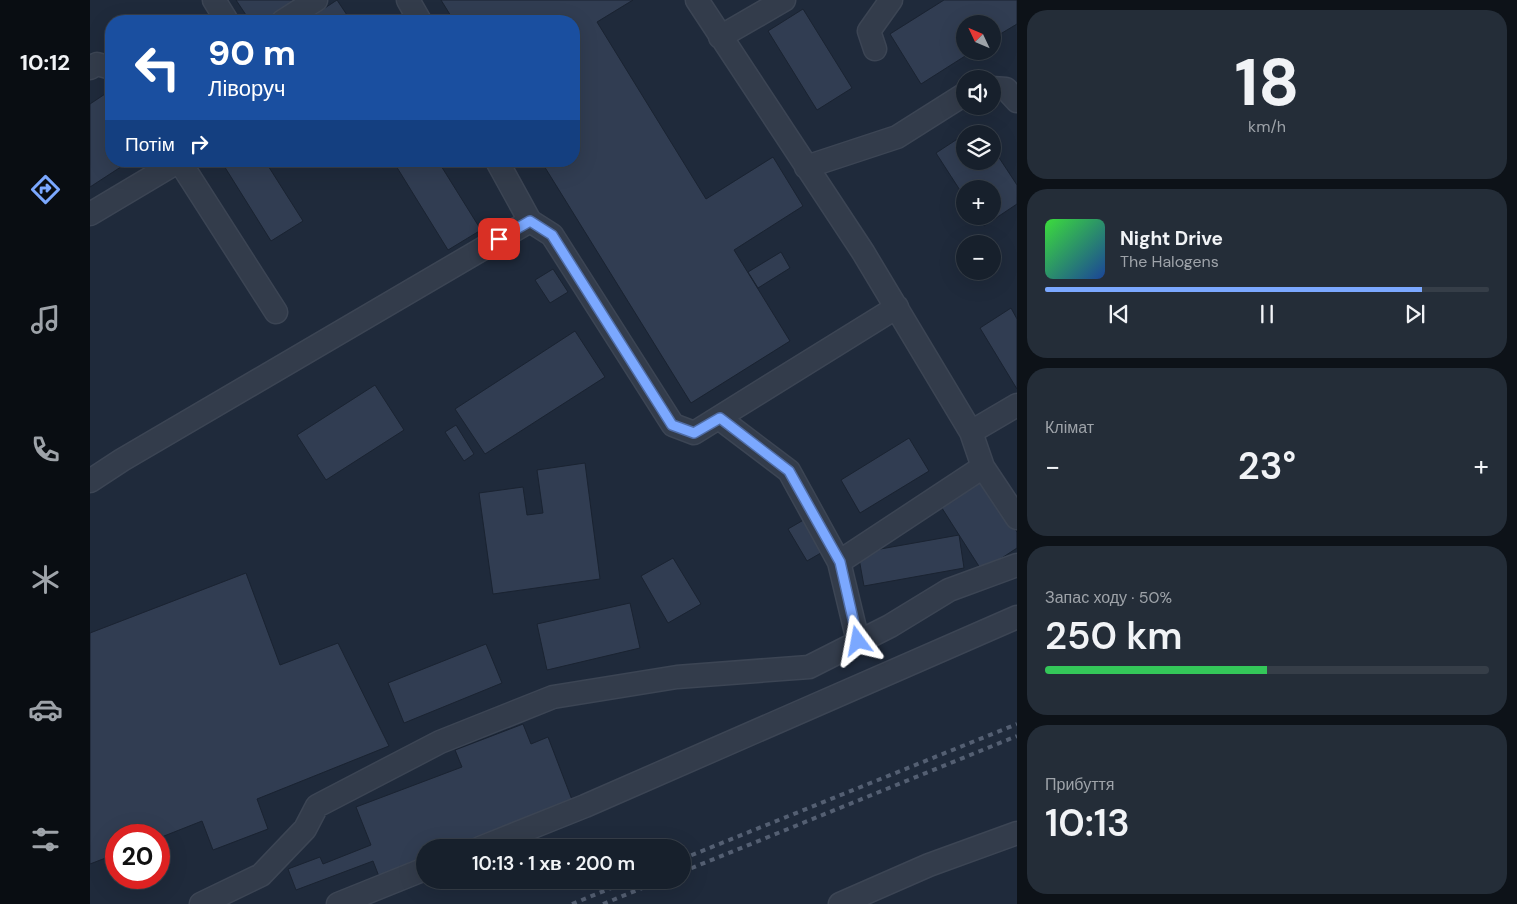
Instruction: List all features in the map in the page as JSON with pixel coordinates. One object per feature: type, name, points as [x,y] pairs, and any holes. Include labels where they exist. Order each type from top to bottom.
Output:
[{"type":"lane","points":[[214,0],[223,15]]},
{"type":"lane","points":[[292,15],[316,0]]},
{"type":"lane","points":[[408,0],[417,15]]},
{"type":"lane","points":[[696,0],[897,307],[971,432],[983,467],[1017,518]]},
{"type":"lane","points":[[720,37],[784,0]]},
{"type":"lane","points":[[875,49],[869,31],[891,0]]},
{"type":"lane","points":[[90,68],[97,64],[105,66]]},
{"type":"lane","points":[[1001,89],[1006,89],[1017,101]]},
{"type":"lane","points":[[806,167],[897,137],[956,100]]},
{"type":"lane","points":[[90,214],[170,167]]},
{"type":"lane","points":[[182,167],[276,312]]},
{"type":"lane","points":[[500,167],[530,221],[552,235],[672,425],[694,433],[897,307]]},
{"type":"lane","points":[[90,481],[147,445],[530,221]]},
{"type":"lane","points":[[971,432],[1017,405]]},
{"type":"lane","points":[[720,418],[789,471],[840,562],[858,641]]},
{"type":"lane","points":[[840,562],[983,467]]},
{"type":"lane","points":[[201,904],[261,875],[305,829],[317,806],[457,735],[553,697],[677,677],[809,667],[890,626],[949,590],[1017,565]]},
{"type":"lane","points":[[502,839],[585,806],[1017,617]]},
{"type":"lane","points":[[840,904],[929,865],[1017,832]]},
{"type":"lane","points":[[338,904],[416,873]]},
{"type":"building","points":[[236,0],[298,0],[274,15],[246,15]]},
{"type":"building","points":[[337,0],[347,15],[314,15]]},
{"type":"building","points":[[441,0],[633,0],[597,22],[706,199],[773,157],[803,206],[734,250],[790,341],[691,403],[545,167],[580,167],[580,15],[450,15]]},
{"type":"building","points":[[944,0],[1017,0],[1017,24],[1001,34],[1001,15],[956,15],[956,60],[959,60],[921,84],[890,34]]},
{"type":"building","points":[[803,9],[852,88],[817,110],[768,31]]},
{"type":"building","points":[[105,94],[105,167],[121,167],[90,187],[90,104]]},
{"type":"building","points":[[956,140],[956,170],[1001,170],[1001,161],[1017,185],[1017,204],[1001,215],[1001,180],[956,180],[956,184],[936,153]]},
{"type":"building","points":[[225,167],[269,167],[303,221],[271,241]]},
{"type":"building","points":[[397,167],[442,167],[481,230],[448,250]]},
{"type":"building","points":[[781,252],[790,268],[758,288],[748,272]]},
{"type":"building","points":[[553,269],[568,292],[550,303],[535,280]]},
{"type":"building","points":[[1011,308],[1017,319],[1017,389],[980,328]]},
{"type":"building","points":[[575,331],[605,377],[485,454],[455,409]]},
{"type":"building","points":[[375,385],[404,430],[326,480],[297,435]]},
{"type":"building","points":[[456,425],[474,454],[464,461],[445,432]]},
{"type":"building","points":[[909,438],[929,471],[860,513],[841,480]]},
{"type":"building","points":[[585,463],[600,579],[493,594],[479,493],[523,487],[527,515],[543,513],[537,470]]},
{"type":"building","points":[[983,478],[1017,532],[1017,548],[982,571],[940,505]]},
{"type":"building","points":[[807,518],[826,550],[807,561],[788,529]]},
{"type":"building","points":[[959,535],[964,568],[864,586],[858,553]]},
{"type":"building","points":[[673,558],[701,604],[668,623],[641,576]]},
{"type":"building","points":[[246,573],[280,665],[338,643],[389,746],[257,799],[268,829],[213,850],[202,821],[170,834],[170,824],[105,824],[105,858],[90,864],[90,633]]},
{"type":"building","points":[[630,603],[640,648],[547,670],[537,624]]},
{"type":"building","points":[[486,644],[502,683],[404,723],[388,683]]},
{"type":"building","points":[[523,724],[531,744],[548,737],[574,805],[486,839],[416,839],[416,865],[380,879],[373,861],[296,890],[288,869],[320,857],[323,864],[371,845],[356,807],[462,767],[455,750]]},
{"type":"railway","points":[[691,855],[1017,724]]},
{"type":"railway","points":[[691,868],[1017,736]]},
{"type":"railway","points":[[572,904],[609,889]]},
{"type":"railway","points":[[603,904],[640,889]]},
{"type":"route","points":[[499,239],[530,221],[552,235],[672,425],[694,433],[720,418],[789,471],[840,562],[858,641]]}]
